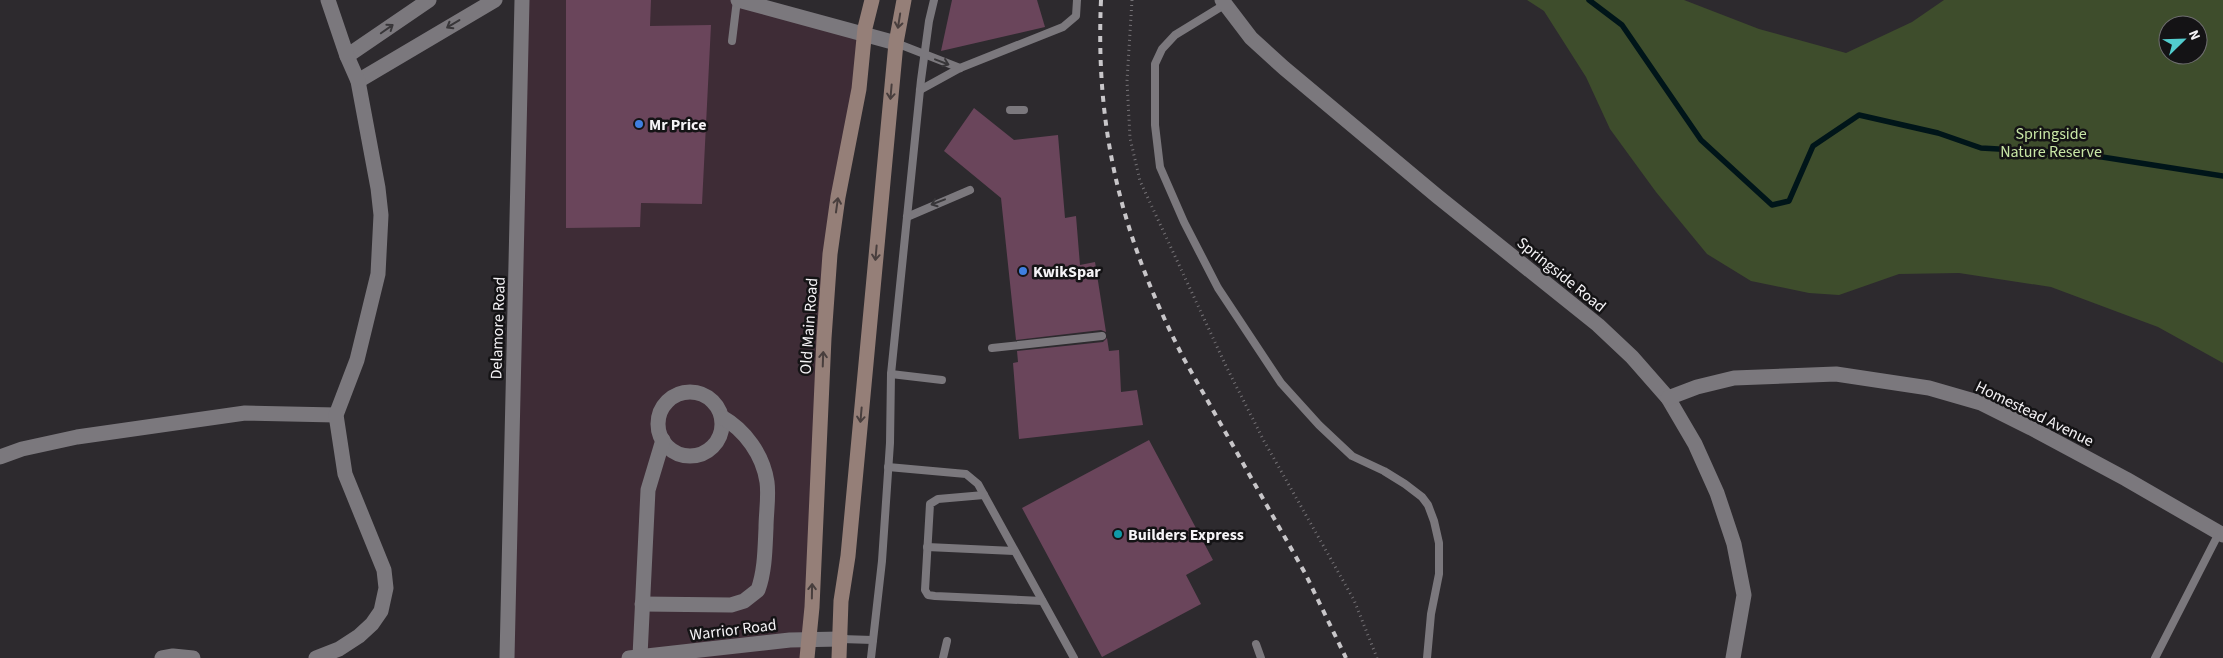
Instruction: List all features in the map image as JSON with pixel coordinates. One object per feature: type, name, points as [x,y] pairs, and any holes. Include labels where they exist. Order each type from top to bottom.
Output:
[{"type":"main road","name":"Old Main Road","points":[[807,658],[810,640],[824,338],[830,254],[838,197],[859,89],[865,35],[872,0]]},
{"type":"main road","points":[[839,658],[841,601],[848,556],[896,43],[904,0]]},
{"type":"street","points":[[316,658],[339,649],[359,636],[372,624],[381,611],[386,588],[384,570],[345,474],[336,415],[358,360],[378,274],[381,215],[378,188],[358,81],[347,56],[328,0]]},
{"type":"street","points":[[347,56],[429,0]]},
{"type":"street","points":[[358,81],[495,0]]},
{"type":"street","name":"Delamore Road","points":[[507,658],[522,0]]},
{"type":"street","points":[[738,0],[896,43]]},
{"type":"street","name":"Springside Road","points":[[1223,2],[1251,38],[1284,68],[1423,184],[1598,324],[1632,357],[1668,398],[1695,444],[1714,485],[1734,544],[1744,594],[1733,658]]},
{"type":"street","name":"Homestead Avenue","points":[[1668,398],[1697,387],[1734,378],[1836,374],[1929,388],[1981,403],[2126,478],[2221,534]]},
{"type":"street","points":[[642,604],[731,605],[744,601],[758,590],[766,540],[767,483],[763,465],[743,433],[722,417],[713,401],[705,396],[697,393],[679,394],[664,405],[658,422],[663,440],[676,453],[684,456],[702,454],[716,443],[722,426],[722,417]]},
{"type":"street","points":[[0,457],[22,449],[77,436],[245,413],[336,415]]},
{"type":"street","points":[[640,657],[648,490],[663,440]]},
{"type":"street","name":"Warrior Road","points":[[640,657],[790,640],[841,639]]},
{"type":"street","points":[[162,658],[173,656],[193,658]]},
{"type":"lane","points":[[732,42],[738,0]]},
{"type":"lane","points":[[871,658],[882,561],[892,374],[907,217],[924,54],[934,0]]},
{"type":"lane","points":[[920,90],[960,68],[1063,27],[1076,16],[1077,0]]},
{"type":"lane","points":[[1223,2],[1175,35],[1162,49],[1155,64],[1156,125],[1160,167],[1184,222],[1218,288],[1281,383],[1319,425],[1352,456],[1384,471],[1405,484],[1422,496],[1428,505],[1439,543],[1439,574],[1431,614],[1426,658]]},
{"type":"lane","points":[[896,43],[960,68]]},
{"type":"lane","points":[[1010,110],[1024,110]]},
{"type":"lane","points":[[907,217],[970,190]]},
{"type":"lane","points":[[992,348],[1102,336]]},
{"type":"lane","points":[[892,374],[942,380]]},
{"type":"lane","points":[[888,467],[966,474],[978,484],[1074,658]]},
{"type":"lane","points":[[984,495],[938,499],[930,504],[925,590],[928,595],[1042,601]]},
{"type":"lane","points":[[2155,658],[2221,534]]},
{"type":"lane","points":[[927,547],[1014,552]]},
{"type":"lane","points":[[841,639],[873,640]]},
{"type":"lane","points":[[944,658],[947,641]]},
{"type":"lane","points":[[1256,644],[1261,658]]},
{"type":"path","points":[[1132,0],[1129,26],[1127,90],[1130,138],[1140,181],[1226,366],[1264,441],[1354,600],[1377,658]]},
{"type":"shaded area","points":[[522,0],[738,0],[865,35],[838,197],[807,658],[507,658]]},
{"type":"green space","name":"Springside Nature Reserve","points":[[1527,0],[1684,0],[1759,29],[1846,53],[1912,22],[1944,0],[2223,0],[2223,363],[2158,327],[2051,287],[1959,273],[1899,274],[1839,295],[1809,293],[1751,281],[1707,254],[1656,192],[1610,129],[1586,77],[1544,11]]},
{"type":"building","points":[[566,0],[651,0],[650,26],[711,25],[702,204],[641,203],[640,227],[566,228]]},
{"type":"building","points":[[952,0],[1037,0],[1045,27],[941,51]]},
{"type":"building","points":[[974,108],[1014,140],[1058,135],[1065,218],[1076,216],[1080,265],[1095,262],[1106,332],[1101,330],[1016,340],[1001,198],[944,151]]},
{"type":"building","points":[[1107,338],[1109,351],[1119,350],[1121,392],[1137,390],[1143,425],[1019,439],[1013,363],[1018,362],[1017,351],[1103,342]]},
{"type":"building","name":"Builders Express","points":[[1149,440],[1213,560],[1186,575],[1201,604],[1102,657],[1022,508]]},
{"type":"waterway","points":[[1589,0],[1622,25],[1701,140],[1772,205],[1789,201],[1813,146],[1859,115],[1938,133],[1981,148],[2083,154],[2223,176]]},
{"type":"railway","points":[[1101,0],[1100,49],[1103,96],[1109,141],[1117,185],[1144,272],[1184,359],[1305,573],[1346,658]]},
{"type":"place","name":"Mr Price","points":[[639,124]]},
{"type":"place","name":"KwikSpar","points":[[1023,271]]},
{"type":"place","name":"Builders Express","points":[[1118,534]]}]
